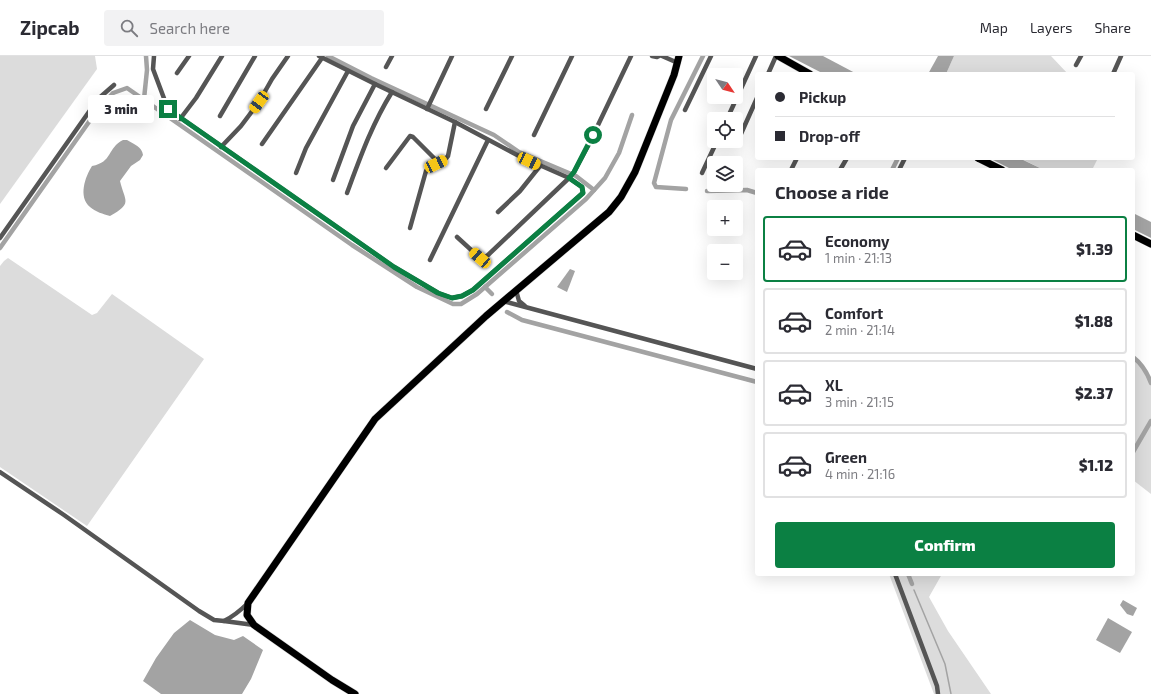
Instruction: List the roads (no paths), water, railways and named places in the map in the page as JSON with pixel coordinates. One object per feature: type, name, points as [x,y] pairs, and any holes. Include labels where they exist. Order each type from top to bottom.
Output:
[{"type":"main road","points":[[777,56],[806,72]]},
{"type":"main road","points":[[355,694],[332,680],[254,625],[247,615],[248,603],[375,419],[516,290],[609,212],[621,197],[635,172],[674,75],[678,59]]},
{"type":"main road","points":[[982,160],[998,168]]},
{"type":"main road","points":[[1135,236],[1151,244]]},
{"type":"street","points":[[154,56],[153,69],[168,109],[180,119],[394,267],[438,293],[452,298],[462,296],[473,290],[583,193],[582,187],[571,176],[540,166],[427,108],[320,57],[262,144]]},
{"type":"street","points":[[177,73],[189,56]]},
{"type":"street","points":[[180,119],[196,98],[222,56]]},
{"type":"street","points":[[220,116],[255,56]]},
{"type":"street","points":[[221,147],[241,126],[259,102],[272,79],[288,56]]},
{"type":"street","points":[[386,67],[392,56]]},
{"type":"street","points":[[427,108],[452,56]]},
{"type":"street","points":[[486,109],[512,56]]},
{"type":"street","points":[[534,135],[572,56]]},
{"type":"street","points":[[457,237],[480,258],[487,256],[571,176],[631,56]]},
{"type":"street","points":[[652,56],[678,59]]},
{"type":"street","points":[[685,110],[712,56]]},
{"type":"street","points":[[730,112],[756,56]]},
{"type":"street","points":[[769,72],[777,56]]},
{"type":"street","points":[[1076,65],[1081,56]]},
{"type":"street","points":[[1114,72],[1120,56]]},
{"type":"street","points":[[296,173],[306,148],[348,71]]},
{"type":"street","points":[[333,180],[353,126],[375,84]]},
{"type":"street","points":[[0,238],[98,99],[114,85]]},
{"type":"street","points":[[347,193],[369,135],[392,92]]},
{"type":"street","points":[[743,129],[755,102]]},
{"type":"street","points":[[410,228],[426,171],[429,167],[445,160],[448,156],[455,122]]},
{"type":"street","points":[[386,168],[410,136],[413,137],[435,159],[436,164]]},
{"type":"street","points":[[430,260],[488,140]]},
{"type":"street","points":[[702,173],[714,148]]},
{"type":"street","points":[[498,212],[520,191],[540,166]]},
{"type":"street","points":[[516,290],[519,301],[528,308]]},
{"type":"street","points":[[503,302],[755,368]]},
{"type":"street","points":[[0,472],[64,515],[199,612],[214,620],[224,620],[254,625]]},
{"type":"street","points":[[896,576],[937,686],[938,694]]},
{"type":"street","points":[[224,620],[233,617],[248,603]]},
{"type":"waterway","points":[[144,99],[147,70],[146,56]]},
{"type":"waterway","points":[[328,56],[371,78],[494,135],[519,152],[576,176],[594,190]]},
{"type":"waterway","points":[[686,189],[656,187],[654,183],[671,120],[703,56]]},
{"type":"waterway","points":[[0,248],[91,119],[113,93],[127,88],[352,245],[417,287],[453,304],[461,304],[477,294],[586,199],[605,178],[619,153],[632,115]]},
{"type":"waterway","points":[[893,168],[897,160]]},
{"type":"waterway","points":[[743,190],[755,192]]},
{"type":"waterway","points":[[485,287],[492,294]]},
{"type":"waterway","points":[[507,312],[522,320],[755,381]]},
{"type":"waterway","points":[[1135,359],[1144,368],[1151,383]]},
{"type":"waterway","points":[[1135,449],[1151,421]]},
{"type":"waterway","points":[[909,576],[912,584]]},
{"type":"waterway","points":[[914,590],[945,664],[951,694]]}]
